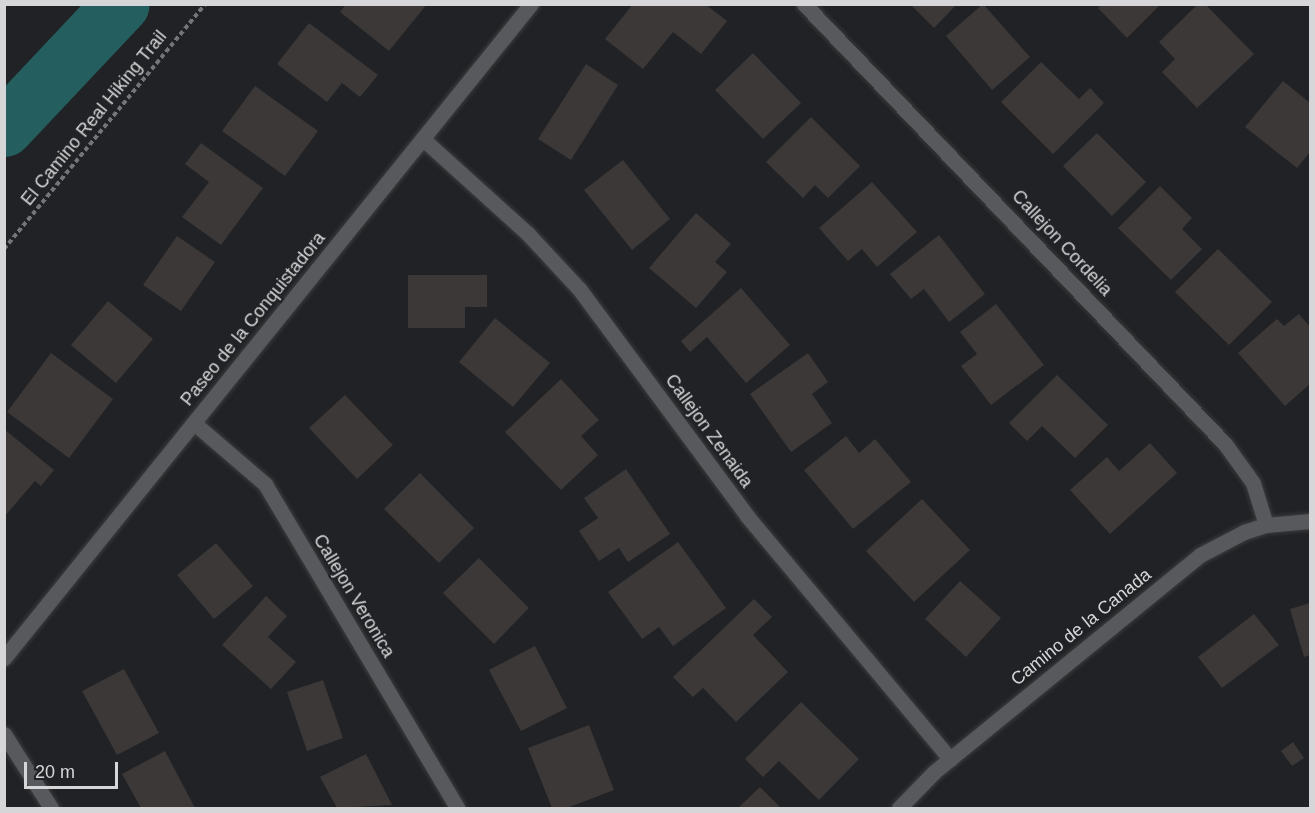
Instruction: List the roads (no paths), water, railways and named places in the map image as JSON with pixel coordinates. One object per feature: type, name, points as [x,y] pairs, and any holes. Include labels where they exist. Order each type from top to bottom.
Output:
[{"type":"street","name":"Paseo de la Conquistadora","points":[[4,658],[531,4]]},
{"type":"street","name":"Callejon Cordelia","points":[[804,4],[1225,444],[1252,483],[1266,525]]},
{"type":"street","name":"Callejon Zenaida","points":[[423,139],[528,234],[580,290],[747,516],[950,759]]},
{"type":"street","name":"Callejon Veronica","points":[[194,423],[265,484],[457,808]]},
{"type":"street","name":"Camino de la Canada","points":[[899,808],[918,786],[950,759],[1200,555],[1220,543],[1266,525],[1311,521]]},
{"type":"street","points":[[4,734],[51,808]]},
{"type":"waterway","points":[[4,128],[121,4]]}]
